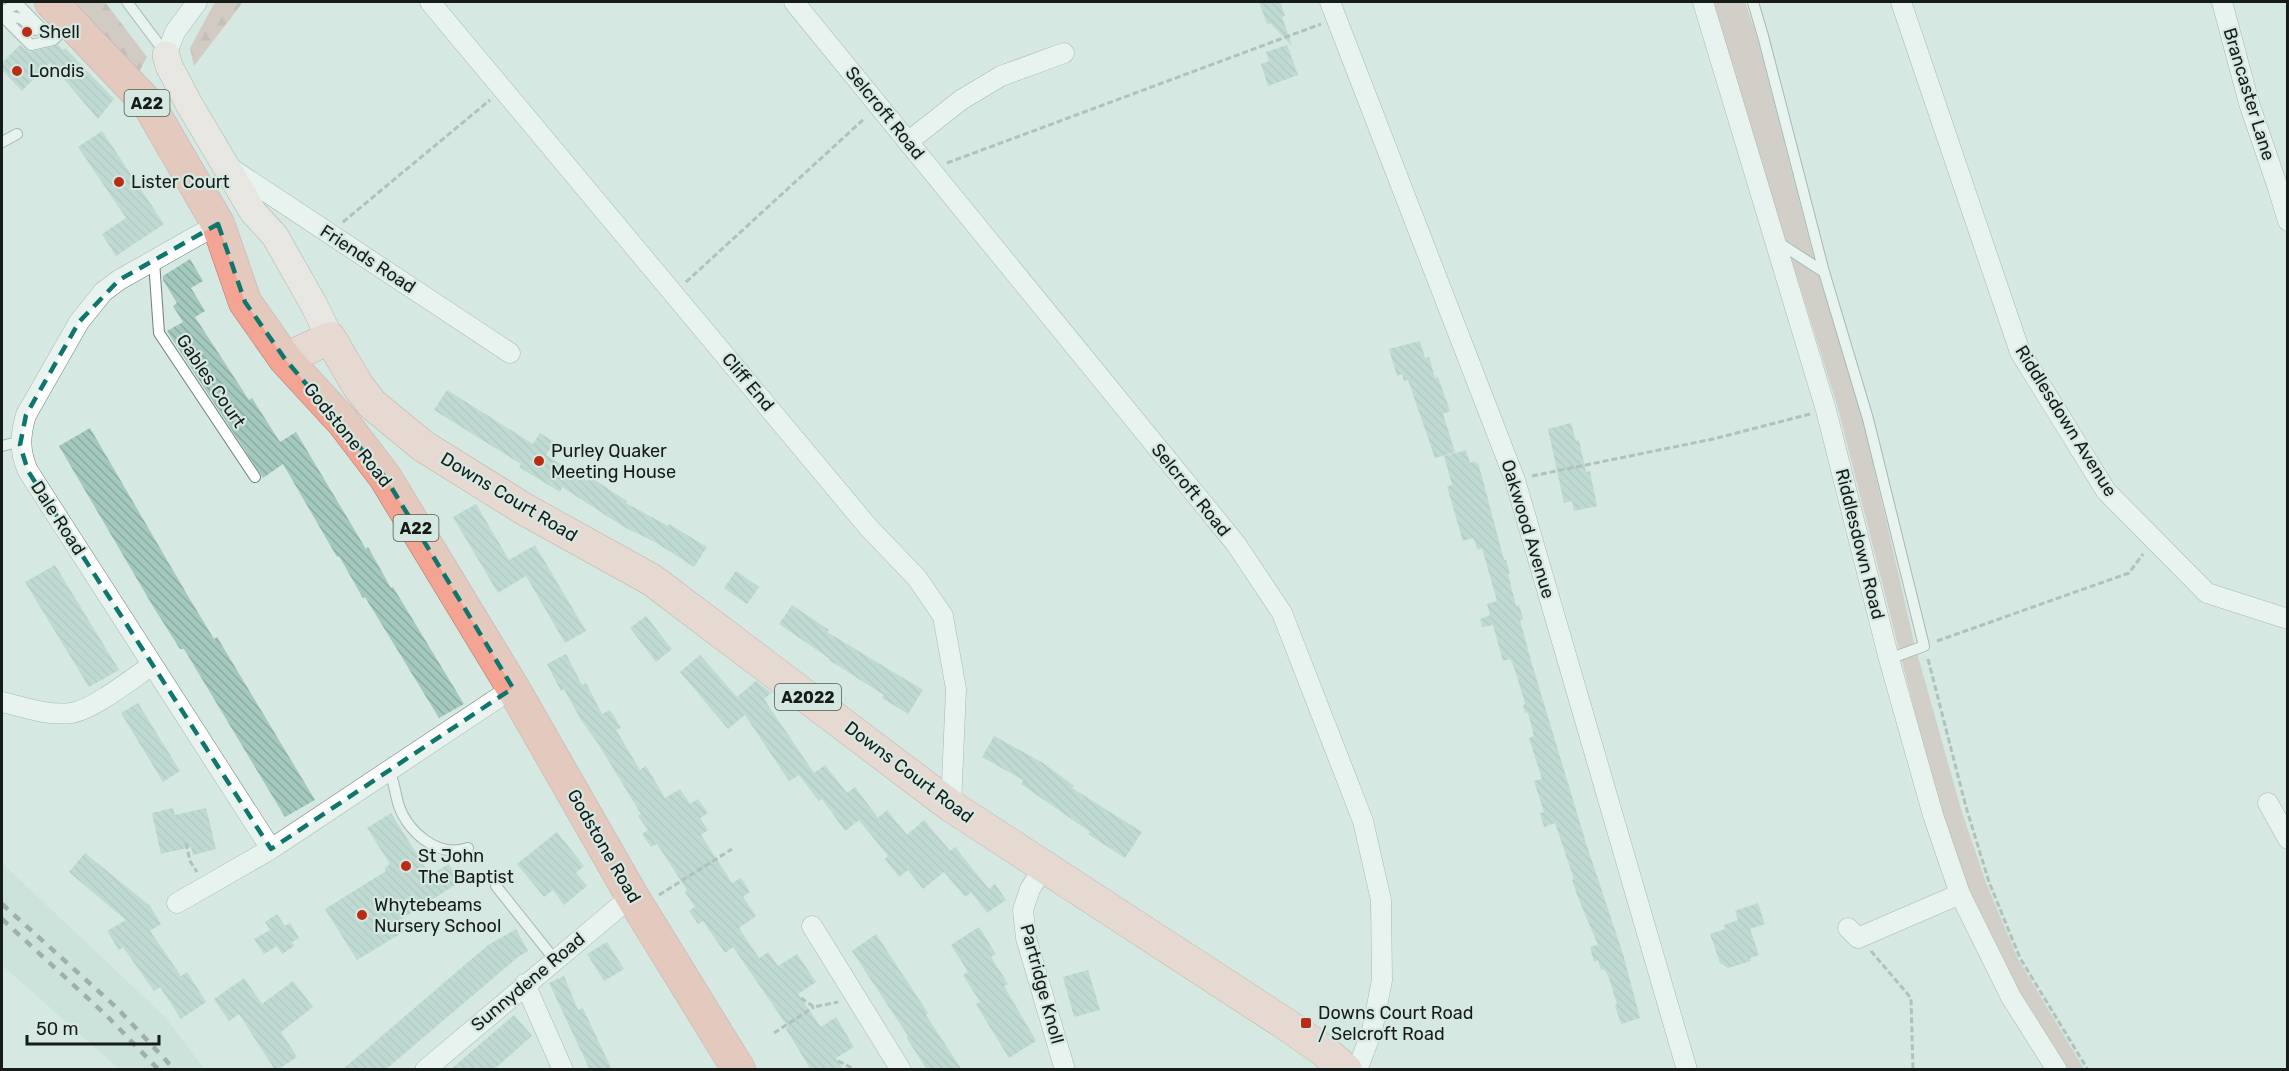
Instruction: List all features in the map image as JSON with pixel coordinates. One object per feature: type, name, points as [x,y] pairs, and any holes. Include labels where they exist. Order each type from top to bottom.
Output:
[{"type":"highway","name":"Godstone Road","points":[[53,30],[149,105],[218,224],[245,302],[285,359],[343,422],[385,477],[513,688],[648,894],[739,1070]]},
{"type":"main road","name":"Downs Court Road","points":[[330,338],[358,386],[372,404],[423,446],[524,509],[652,580],[951,806],[1287,1025],[1323,1050],[1346,1070]]},
{"type":"main road","points":[[285,359],[330,338]]},
{"type":"street","points":[[197,2],[175,32],[166,56],[169,66],[253,212],[275,236],[314,304],[330,338]]},
{"type":"street","name":"Cliff End","points":[[430,2],[862,519],[917,578],[942,616],[956,689],[951,806]]},
{"type":"street","name":"Selcroft Road","points":[[794,2],[1236,544],[1282,613],[1363,821],[1382,900],[1382,980],[1372,1031],[1357,1070]]},
{"type":"street","name":"Riddlesdown Road","points":[[1703,2],[1826,410],[1889,659],[1933,815],[1960,894],[2011,997],[2057,1070]]},
{"type":"street","name":"Riddlesdown Avenue","points":[[1901,2],[2020,352],[2106,491],[2207,593],[2288,620]]},
{"type":"street","name":"Brancaster Lane","points":[[2222,2],[2249,103],[2288,221]]},
{"type":"street","name":"Oakwood Avenue","points":[[1334,10],[1515,480],[1687,1070]]},
{"type":"street","points":[[909,141],[961,100],[1001,76],[1064,53]]},
{"type":"street","name":"Friends Road","points":[[225,165],[510,352]]},
{"type":"street","name":"Dale Road","points":[[218,224],[119,280],[104,292],[79,322],[11,444],[271,849]]},
{"type":"street","points":[[2,702],[40,711],[73,713],[92,705],[152,665]]},
{"type":"street","points":[[177,903],[271,849],[513,688]]},
{"type":"street","points":[[2268,803],[2288,839]]},
{"type":"street","name":"Partridge Knoll","points":[[1044,867],[1030,889],[1023,910],[1026,938],[1065,1070]]},
{"type":"street","name":"Sunnydene Road","points":[[425,1070],[555,960],[648,894]]},
{"type":"street","points":[[1858,938],[1960,894]]},
{"type":"street","points":[[812,926],[902,1070]]},
{"type":"street","points":[[525,984],[563,1070]]},
{"type":"lane","points":[[127,2],[166,56]]},
{"type":"lane","points":[[1753,2],[1824,272],[1868,419],[1924,646],[1889,659]]},
{"type":"lane","points":[[18,4],[53,30],[31,45],[2,14],[18,4]]},
{"type":"lane","points":[[2,142],[17,134]]},
{"type":"lane","points":[[1775,240],[1824,272]]},
{"type":"lane","name":"Gables Court","points":[[154,261],[159,333],[255,477]]},
{"type":"lane","points":[[389,770],[399,805],[419,836],[428,843],[446,849],[468,848]]},
{"type":"lane","points":[[496,886],[555,960]]},
{"type":"path","points":[[932,169],[1149,87],[1334,10]]},
{"type":"path","points":[[329,233],[503,90]]},
{"type":"path","points":[[696,273],[850,131]]},
{"type":"path","points":[[1515,480],[1713,438],[1826,410]]},
{"type":"path","points":[[2088,1070],[2020,958],[1989,882],[1966,807],[1924,646],[2129,573],[2154,541]]},
{"type":"path","points":[[186,843],[190,861],[206,886]]},
{"type":"path","points":[[648,894],[732,849]]},
{"type":"path","points":[[1858,938],[1911,998],[1913,1070]]},
{"type":"path","points":[[801,998],[814,1007]]},
{"type":"path","points":[[774,1033],[814,1007],[857,998]]},
{"type":"path","points":[[838,1061],[856,1070]]},
{"type":"highlighted area","points":[[218,224],[245,302],[285,359],[385,477],[513,688],[271,849],[28,471],[20,445],[26,415],[79,322],[119,280]]},
{"type":"shaded area","points":[[1711,2],[1745,2],[1757,37],[1816,266],[1863,420],[1914,642],[1961,809],[1986,883],[2018,959],[2084,1069],[2067,1069],[2018,993],[1967,891],[1940,812],[1838,408]]},
{"type":"shaded area","points":[[2,863],[165,1017],[204,1069],[119,1069],[2,965]]},
{"type":"green space","points":[[71,2],[105,2],[147,57],[139,72]]},
{"type":"green space","points":[[215,2],[243,2],[194,66],[190,48]]},
{"type":"building","points":[[1259,2],[1280,2],[1285,16],[1282,17],[1292,46],[1270,23],[1267,24]]},
{"type":"building","points":[[20,45],[29,52],[58,45],[63,50],[65,48],[114,99],[98,119],[50,63],[22,91],[2,70],[2,63]]},
{"type":"building","points":[[1287,45],[1298,75],[1268,86],[1261,64],[1269,61],[1266,52]]},
{"type":"building","name":"Lister Court","points":[[102,131],[164,224],[116,256],[102,234],[126,218],[78,147]]},
{"type":"building","points":[[190,259],[203,281],[191,288],[205,311],[195,317],[249,400],[252,398],[280,442],[296,432],[366,549],[368,547],[464,704],[439,718],[365,597],[363,598],[339,556],[337,557],[283,464],[263,478],[167,331],[183,322],[173,306],[177,303],[163,280],[163,276]]},
{"type":"building","points":[[1420,341],[1425,358],[1429,357],[1435,378],[1438,377],[1450,411],[1443,414],[1455,452],[1435,458],[1408,380],[1404,381],[1402,374],[1397,376],[1389,349]]},
{"type":"building","points":[[447,390],[533,444],[540,433],[554,442],[546,455],[588,481],[590,477],[627,501],[626,503],[668,526],[669,524],[707,547],[694,567],[655,542],[624,527],[562,487],[560,492],[519,467],[521,464],[434,410]]},
{"type":"building","points":[[1571,423],[1576,441],[1579,440],[1586,472],[1590,471],[1597,506],[1574,511],[1572,501],[1564,503],[1548,429]]},
{"type":"building","points":[[90,428],[214,639],[217,637],[315,800],[285,817],[184,649],[180,649],[154,608],[59,446]]},
{"type":"building","points":[[1466,450],[1470,463],[1475,461],[1476,464],[1478,463],[1504,560],[1506,560],[1510,573],[1508,574],[1516,606],[1519,605],[1523,619],[1520,620],[1532,664],[1587,846],[1623,954],[1640,1018],[1621,1024],[1608,975],[1604,969],[1601,970],[1598,960],[1594,962],[1590,947],[1598,945],[1577,895],[1572,880],[1574,879],[1555,823],[1544,827],[1540,813],[1544,812],[1534,781],[1542,779],[1529,738],[1534,736],[1528,713],[1525,712],[1523,706],[1525,703],[1514,667],[1510,659],[1503,661],[1493,625],[1482,627],[1480,619],[1490,615],[1487,604],[1497,601],[1482,548],[1478,550],[1473,538],[1463,541],[1447,487],[1452,485],[1444,456]]},
{"type":"building","points":[[476,504],[509,560],[535,545],[586,631],[565,643],[526,576],[498,593],[453,517]]},
{"type":"building","points":[[55,565],[119,670],[89,687],[25,582]]},
{"type":"building","points":[[736,571],[759,587],[747,604],[724,588]]},
{"type":"building","points":[[792,605],[829,630],[827,632],[923,690],[908,714],[882,698],[884,695],[829,660],[779,624]]},
{"type":"building","points":[[646,616],[672,649],[656,662],[630,628]]},
{"type":"building","points":[[566,654],[582,685],[586,683],[602,714],[610,710],[621,728],[616,730],[640,770],[646,766],[665,798],[680,789],[690,804],[698,799],[708,813],[700,818],[708,830],[701,835],[732,883],[741,878],[750,892],[743,897],[756,916],[739,928],[759,958],[768,952],[778,966],[797,954],[816,982],[798,994],[821,1027],[836,1017],[854,1047],[836,1058],[843,1070],[811,1070],[786,1029],[788,1027],[733,947],[725,953],[703,921],[698,924],[689,911],[695,907],[685,892],[687,890],[657,844],[651,847],[642,834],[648,830],[638,816],[641,814],[564,689],[561,691],[547,664]]},
{"type":"building","points":[[700,655],[737,697],[756,681],[771,693],[764,699],[814,773],[825,765],[847,793],[855,787],[878,818],[887,810],[907,835],[924,820],[950,851],[955,847],[989,889],[995,884],[1006,900],[987,913],[971,892],[965,897],[944,872],[923,889],[908,870],[899,877],[885,859],[888,856],[859,820],[845,831],[822,799],[819,801],[799,775],[789,781],[745,715],[728,729],[680,672]]},
{"type":"building","points":[[138,703],[180,771],[163,782],[121,713]]},
{"type":"building","points":[[994,736],[1043,763],[1074,786],[1072,788],[1142,832],[1125,858],[1088,834],[1090,832],[1021,784],[1023,780],[982,757]]},
{"type":"building","points":[[173,808],[175,815],[206,808],[216,849],[193,855],[191,847],[161,854],[152,813]]},
{"type":"building","points":[[391,813],[430,875],[449,864],[460,882],[398,921],[405,931],[357,960],[325,909],[386,871],[385,868],[390,864],[367,828]]},
{"type":"building","points":[[557,832],[584,866],[576,873],[587,886],[564,905],[553,890],[544,897],[517,864]]},
{"type":"building","points":[[85,853],[150,906],[161,924],[150,931],[181,976],[187,972],[206,1002],[181,1019],[160,987],[154,991],[123,947],[119,950],[107,931],[126,920],[69,872]]},
{"type":"building","points":[[1758,903],[1765,924],[1750,929],[1759,955],[1750,958],[1751,961],[1728,968],[1720,963],[1710,934],[1725,929],[1724,925],[1738,920],[1735,911]]},
{"type":"building","points":[[277,914],[285,926],[290,923],[299,938],[292,942],[294,946],[282,954],[277,946],[264,954],[254,939],[270,930],[265,922]]},
{"type":"building","points":[[979,927],[996,954],[991,957],[1008,984],[1004,986],[1036,1041],[1009,1058],[976,1004],[980,1002],[963,975],[968,972],[951,945]]},
{"type":"building","points":[[516,929],[528,951],[385,1070],[342,1070],[487,946]]},
{"type":"building","points":[[876,934],[962,1070],[927,1070],[906,1037],[908,1036],[852,951]]},
{"type":"building","points":[[607,942],[624,969],[604,981],[587,954]]},
{"type":"building","points":[[1088,970],[1100,1010],[1074,1017],[1063,977]]},
{"type":"building","points":[[564,976],[578,1010],[583,1008],[612,1070],[590,1070],[549,983]]},
{"type":"building","points":[[244,978],[262,1004],[293,981],[313,1007],[281,1032],[297,1057],[277,1070],[239,1014],[229,1021],[214,999]]},
{"type":"building","points":[[514,1015],[532,1036],[493,1070],[450,1070]]},
{"type":"railway","points":[[2,904],[117,1008],[175,1070]]},
{"type":"railway","points":[[2,919],[107,1016],[159,1070]]},
{"type":"place","name":"Shell","points":[[27,32]]},
{"type":"place","name":"Londis","points":[[17,71]]},
{"type":"place","name":"Lister Court","points":[[119,182]]},
{"type":"place","name":"Purley Quaker Meeting House","points":[[539,461]]},
{"type":"place","name":"St John The Baptist","points":[[406,866]]},
{"type":"place","name":"Whytebeams Nursery School","points":[[362,915]]},
{"type":"place","name":"Downs Court Road / Selcroft Road","points":[[1306,1023]]}]
